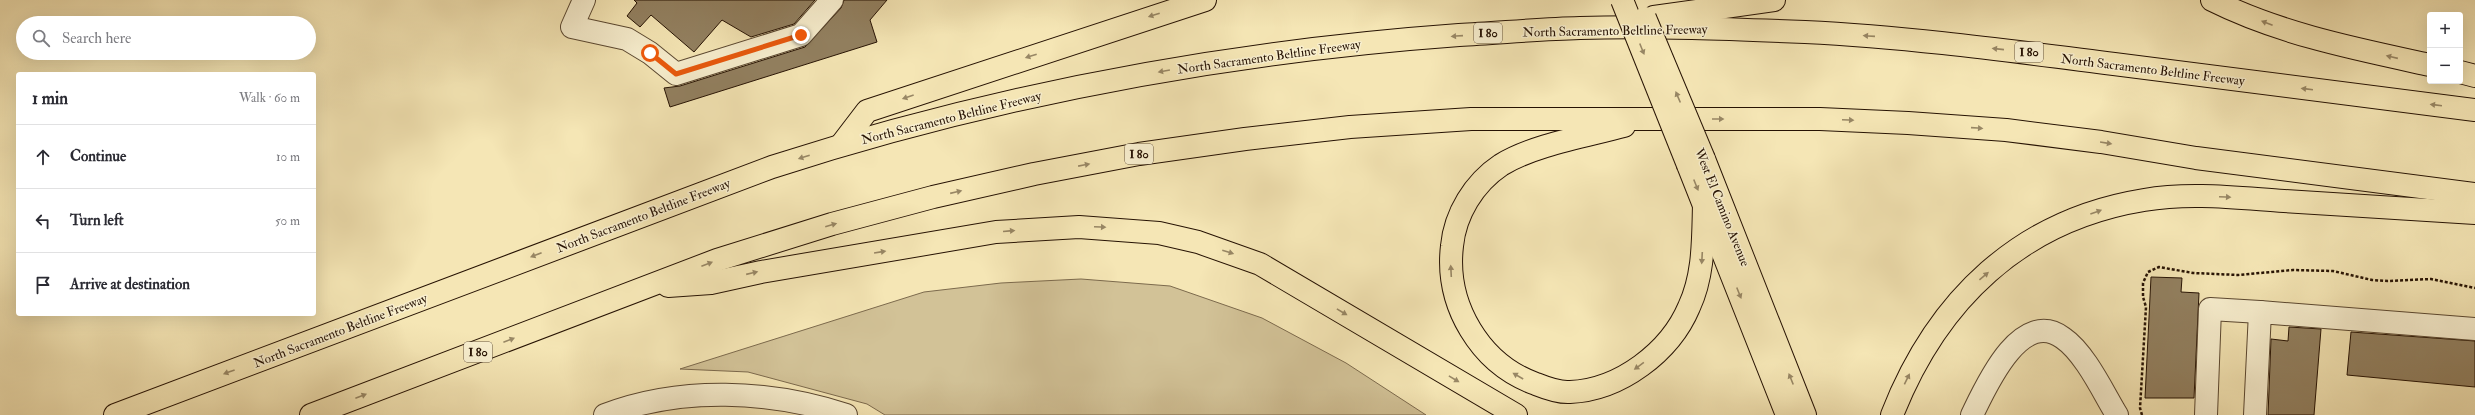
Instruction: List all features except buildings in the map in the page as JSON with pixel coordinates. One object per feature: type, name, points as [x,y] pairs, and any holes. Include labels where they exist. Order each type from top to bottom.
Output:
[{"type":"main road","points":[[841,145],[867,111],[1205,0]]},
{"type":"main road","name":"West El Camino Avenue","points":[[1622,0],[1696,162],[1805,415]]},
{"type":"main road","name":"West El Camino Avenue","points":[[1638,0],[1696,162],[1704,205],[1787,415]]},
{"type":"main road","points":[[1579,28],[1774,0]]},
{"type":"main road","points":[[2212,0],[2271,25],[2325,42],[2427,64]]},
{"type":"main road","name":"North Sacramento Beltline Freeway","points":[[115,415],[772,167],[841,145],[940,117],[1022,98],[1212,62],[1396,40],[1579,28],[1800,32],[1916,40],[2030,52],[2475,110]]},
{"type":"main road","points":[[2463,73],[2475,76]]},
{"type":"main road","name":"I 80","points":[[311,415],[717,260],[832,224],[998,182],[1139,154],[1245,139],[1366,126],[1471,119],[1827,120],[2006,130],[2475,194]]},
{"type":"main road","points":[[1651,119],[1515,158],[1500,166],[1474,190],[1463,208],[1455,227],[1450,255],[1455,294],[1462,316],[1474,336],[1489,354],[1507,370],[1546,388],[1569,392],[1592,388],[1615,381],[1633,371],[1652,357],[1672,336],[1689,308],[1702,266],[1704,205]]},
{"type":"main road","points":[[1892,415],[1915,363],[1932,334],[1977,282],[2008,256],[2043,234],[2068,222],[2105,209],[2144,200],[2208,196],[2475,213]]},
{"type":"main road","points":[[644,288],[711,283],[761,272],[996,232],[1079,227],[1132,230],[1198,242],[1260,264],[1516,415]]},
{"type":"street","points":[[584,0],[572,27],[627,39],[650,53],[676,74],[801,35],[832,0]]},
{"type":"street","points":[[2206,415],[2210,309],[2475,329]]},
{"type":"street","points":[[2255,415],[2260,312]]},
{"type":"street","points":[[1972,415],[1991,376],[2015,345],[2032,332],[2051,331],[2064,338],[2077,352],[2117,415]]},
{"type":"street","points":[[605,415],[634,406],[666,400],[713,395],[753,396],[792,401],[846,415]]},
{"type":"shaded area","points":[[1081,279],[1170,286],[1262,318],[1346,363],[1426,415],[885,415],[867,404],[748,372],[680,369],[924,292],[1001,283]]},
{"type":"route","points":[[650,53],[676,74],[801,35]]}]
